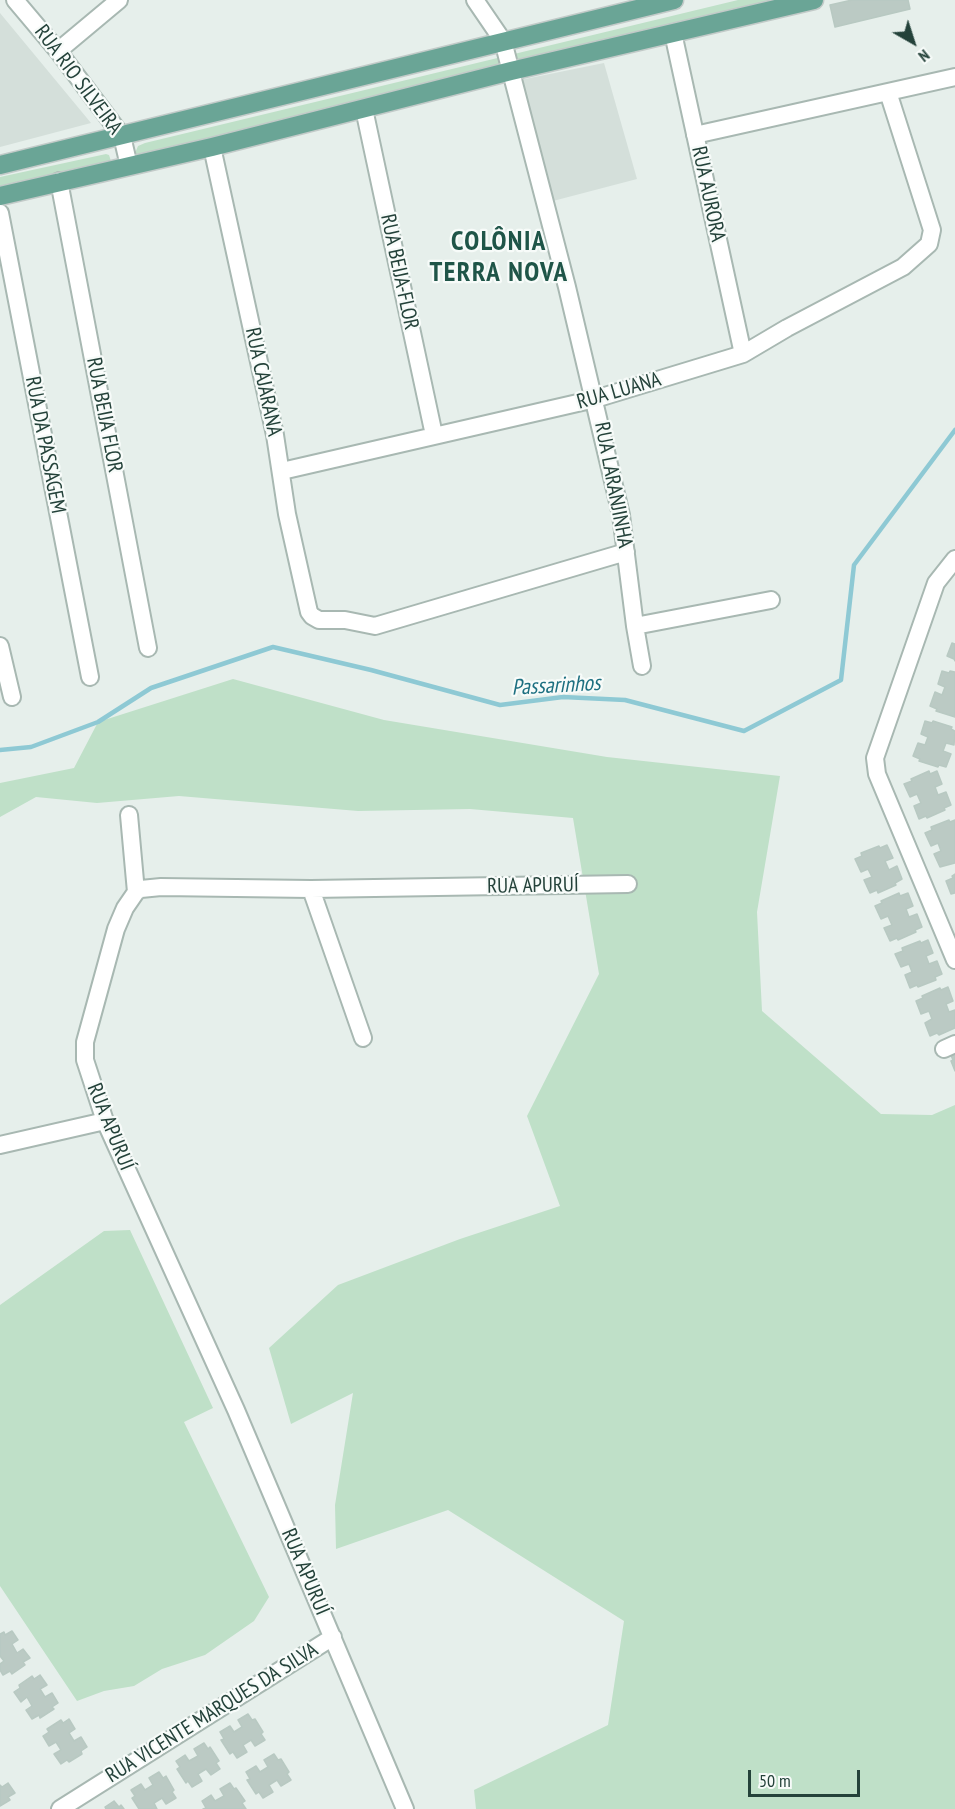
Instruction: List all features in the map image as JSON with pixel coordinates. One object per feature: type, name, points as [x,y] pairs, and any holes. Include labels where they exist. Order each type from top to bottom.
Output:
[{"type":"main road","points":[[0,165],[674,0]]},
{"type":"main road","points":[[0,196],[212,147],[511,71],[814,0]]},
{"type":"street","name":"RUA RIO SILVEIRA","points":[[15,0],[58,51],[122,136],[129,166]]},
{"type":"street","points":[[58,51],[119,0]]},
{"type":"street","name":"RUA LARANJINHA","points":[[475,0],[503,41],[595,399],[621,515],[642,666]]},
{"type":"street","name":"RUA AURORA","points":[[674,33],[743,354]]},
{"type":"street","points":[[695,135],[955,77]]},
{"type":"street","name":"RUA LUANA","points":[[282,471],[595,399],[743,354],[787,328],[903,267],[929,244],[932,230],[888,92]]},
{"type":"street","name":"RUA BEIJA-FLOR","points":[[363,108],[434,435]]},
{"type":"street","name":"RUA CAJARANA","points":[[212,147],[282,471],[287,514],[309,612],[312,616],[319,620],[345,620],[375,626],[626,552]]},
{"type":"street","name":"RUA BEIJA FLOR","points":[[59,181],[148,648]]},
{"type":"street","name":"RUA DA PASSAGEM","points":[[0,213],[90,676]]},
{"type":"street","points":[[955,559],[936,583],[875,758],[877,774],[955,960]]},
{"type":"street","points":[[635,626],[771,600]]},
{"type":"street","points":[[0,646],[12,697]]},
{"type":"street","points":[[129,815],[136,892]]},
{"type":"street","name":"RUA APURUÍ","points":[[405,1809],[240,1420],[105,1121],[85,1060],[85,1042],[116,929],[125,908],[136,892],[148,888],[311,889],[628,884]]},
{"type":"street","points":[[311,889],[363,1038]]},
{"type":"street","points":[[0,1145],[105,1121]]},
{"type":"street","name":"RUA VICENTE MARQUES DA SILVA","points":[[60,1809],[333,1637]]},
{"type":"shaded area","points":[[0,13],[91,123],[0,147]]},
{"type":"shaded area","points":[[604,63],[637,179],[553,201],[520,80]]},
{"type":"green space","points":[[738,0],[793,0],[138,156],[135,153],[138,146],[145,143]]},
{"type":"green space","points":[[109,155],[111,161],[102,167],[0,190],[0,177]]},
{"type":"green space","points":[[233,679],[384,720],[607,757],[780,776],[757,912],[762,1011],[881,1114],[932,1115],[955,1105],[955,1809],[476,1809],[474,1790],[608,1725],[624,1621],[448,1510],[336,1549],[335,1505],[353,1393],[291,1424],[269,1348],[338,1285],[460,1239],[560,1206],[527,1116],[599,974],[573,818],[470,809],[358,811],[179,796],[97,803],[36,797],[0,817],[0,783],[74,768],[98,722]]},
{"type":"green space","points":[[130,1230],[213,1408],[184,1422],[269,1597],[254,1621],[205,1655],[162,1669],[134,1686],[104,1691],[77,1701],[0,1586],[0,1305],[104,1231]]},
{"type":"building","points":[[852,0],[908,0],[910,9],[835,27],[830,5]]},
{"type":"building","points":[[952,643],[955,644],[955,661],[947,656]]},
{"type":"building","points":[[942,671],[955,672],[955,717],[936,711],[937,709],[930,706],[935,692],[942,695],[945,687],[938,684]]},
{"type":"building","points":[[925,721],[952,727],[951,729],[955,731],[954,745],[946,743],[943,751],[951,754],[946,767],[919,761],[920,759],[913,756],[918,743],[925,745],[928,737],[921,734]]},
{"type":"building","points":[[929,771],[930,774],[937,771],[942,784],[935,787],[938,795],[946,792],[951,805],[927,818],[926,816],[919,819],[914,806],[921,803],[917,794],[910,797],[904,784]]},
{"type":"building","points":[[949,820],[950,822],[955,820],[955,863],[940,867],[934,854],[941,851],[938,843],[931,846],[925,833],[932,830],[931,827]]},
{"type":"building","points":[[887,845],[893,858],[885,861],[889,870],[897,866],[902,879],[895,883],[896,885],[878,893],[877,890],[870,893],[864,880],[872,877],[868,869],[861,872],[855,859],[862,856],[861,853]]},
{"type":"building","points":[[955,874],[955,893],[951,894],[946,881],[953,878]]},
{"type":"building","points":[[899,893],[900,896],[908,893],[913,906],[906,909],[909,917],[917,914],[922,927],[898,940],[897,938],[890,941],[884,928],[892,925],[888,916],[881,919],[875,906]]},
{"type":"building","points":[[928,940],[933,953],[926,956],[929,964],[937,961],[942,974],[935,977],[936,980],[910,988],[905,975],[912,972],[909,964],[901,967],[895,954],[903,951],[902,948]]},
{"type":"building","points":[[948,987],[953,1001],[946,1004],[949,1012],[955,1010],[955,1028],[930,1036],[925,1023],[932,1019],[929,1011],[921,1014],[916,1001],[940,988],[941,990]]},
{"type":"building","points":[[955,1051],[955,1071],[950,1053]]},
{"type":"building","points":[[12,1631],[18,1640],[12,1644],[17,1653],[23,1649],[30,1658],[23,1662],[25,1665],[12,1674],[10,1671],[3,1675],[0,1670],[0,1664],[4,1661],[0,1656],[0,1634],[4,1632],[5,1635]]},
{"type":"building","points":[[40,1675],[47,1685],[40,1689],[45,1697],[52,1693],[58,1703],[52,1707],[54,1709],[40,1718],[39,1715],[32,1719],[26,1710],[32,1706],[27,1697],[21,1702],[14,1692],[20,1688],[19,1685],[32,1676],[34,1679]]},
{"type":"building","points":[[248,1714],[252,1720],[255,1719],[265,1740],[255,1746],[251,1740],[243,1745],[247,1752],[237,1758],[233,1752],[230,1754],[221,1740],[224,1739],[220,1732],[230,1726],[234,1732],[242,1727],[238,1720]]},
{"type":"building","points":[[69,1719],[75,1729],[69,1733],[74,1741],[81,1737],[87,1747],[81,1751],[82,1754],[61,1764],[54,1754],[61,1750],[56,1742],[49,1746],[43,1736],[49,1732],[47,1729],[61,1720],[63,1723]]},
{"type":"building","points":[[204,1743],[208,1749],[210,1747],[219,1761],[216,1763],[220,1769],[211,1775],[206,1769],[198,1774],[202,1781],[192,1787],[188,1781],[186,1783],[177,1769],[180,1767],[176,1761],[185,1755],[189,1761],[198,1756],[194,1749]]},
{"type":"building","points":[[274,1754],[278,1760],[281,1759],[291,1780],[281,1786],[277,1780],[269,1785],[273,1792],[263,1798],[259,1792],[256,1794],[247,1780],[250,1779],[246,1772],[256,1766],[260,1772],[268,1767],[264,1760]]},
{"type":"building","points":[[159,1772],[163,1778],[166,1776],[176,1798],[166,1804],[162,1798],[154,1803],[157,1809],[139,1809],[132,1798],[135,1796],[131,1790],[141,1784],[145,1790],[153,1785],[149,1778]]},
{"type":"building","points":[[8,1783],[15,1793],[8,1797],[10,1800],[0,1806],[0,1785],[2,1787]]},
{"type":"building","points":[[230,1783],[245,1801],[242,1803],[246,1809],[203,1809],[206,1808],[202,1801],[211,1795],[215,1801],[224,1796],[220,1789]]},
{"type":"building","points":[[114,1801],[124,1809],[106,1809],[105,1807]]},
{"type":"waterway","name":"Passarinhos","points":[[0,750],[31,747],[98,722],[151,688],[273,647],[371,670],[500,705],[563,697],[625,700],[744,731],[841,680],[854,565],[955,430]]},
{"type":"district","name":"COLÔNIA TERRA NOVA","points":[[499,258]]}]
